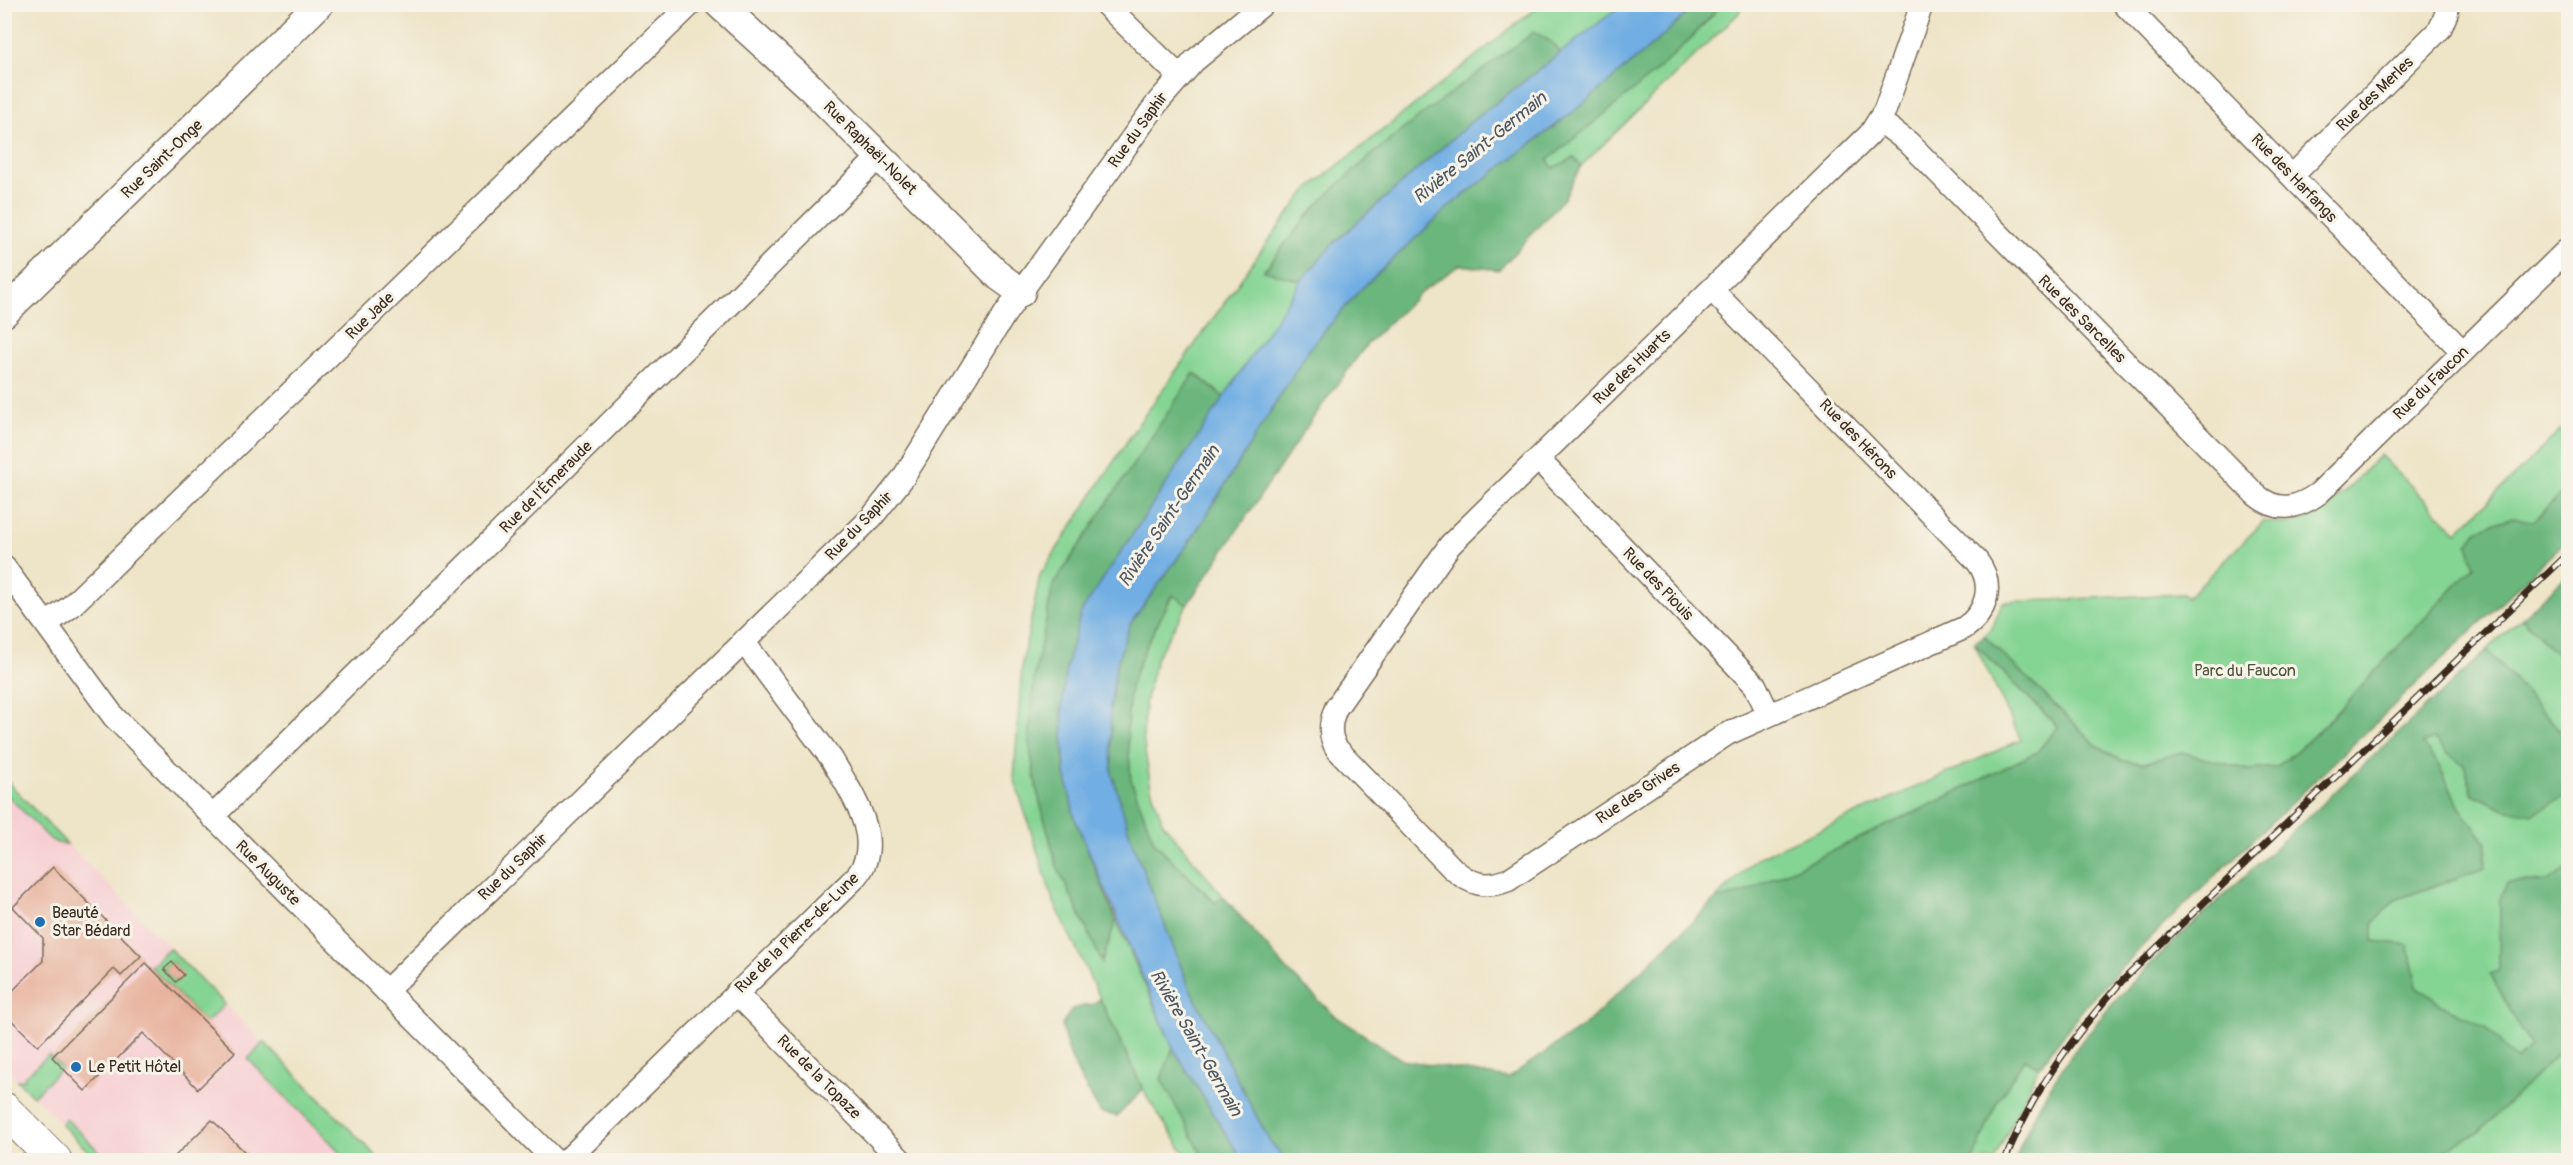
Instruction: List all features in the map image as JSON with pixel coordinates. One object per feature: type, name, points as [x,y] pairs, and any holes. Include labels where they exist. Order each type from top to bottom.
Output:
[{"type":"main road","points":[[4,1109],[55,1161]]},
{"type":"street","name":"Rue Saint-Onge","points":[[4,313],[320,4]]},
{"type":"street","name":"Rue Jade","points":[[46,624],[68,609],[692,4]]},
{"type":"street","name":"Rue Raphaël-Nolet","points":[[719,4],[812,89],[1000,277],[1021,292]]},
{"type":"street","points":[[1105,4],[1179,76]]},
{"type":"street","name":"Rue du Saphir","points":[[386,992],[887,500],[1021,292],[1158,102],[1179,76],[1218,40],[1263,4]]},
{"type":"street","name":"Rue des Huarts","points":[[1330,727],[1342,698],[1442,555],[1863,142],[1880,121],[1922,4]]},
{"type":"street","name":"Rue des Harfangs","points":[[2124,4],[2463,352]]},
{"type":"street","name":"Rue des Merles","points":[[2292,176],[2440,29],[2447,12],[2446,4]]},
{"type":"street","name":"Rue des Sarcelles","points":[[1880,121],[1908,142],[2256,495],[2268,503],[2288,508]]},
{"type":"street","name":"Rue de l'Émeraude","points":[[212,817],[879,157]]},
{"type":"street","name":"Rue du Faucon","points":[[2288,508],[2306,503],[2319,493],[2568,249]]},
{"type":"street","name":"Rue des Hérons","points":[[1712,290],[1977,561],[1986,578],[1987,597]]},
{"type":"street","name":"Rue des Piouis","points":[[1538,459],[1755,685],[1769,715]]},
{"type":"street","name":"Rue Auguste","points":[[4,567],[114,717],[554,1161]]},
{"type":"street","name":"Rue des Grives","points":[[1330,727],[1333,742],[1344,757],[1453,869],[1469,882],[1488,886],[1508,880],[1728,734],[1964,628],[1980,614],[1987,597]]},
{"type":"street","name":"Rue de la Pierre-de-Lune","points":[[567,1161],[857,876],[866,863],[869,846],[867,828],[831,758],[743,641]]},
{"type":"street","name":"Rue de la Topaze","points":[[736,993],[902,1161]]},
{"type":"shaded area","points":[[4,779],[361,1142],[342,1160],[97,1160],[5,1067]]},
{"type":"green space","points":[[1540,5],[1622,5],[1561,53],[1550,41],[1337,185],[1307,216],[1264,270],[1301,281],[1225,398],[1195,373],[1053,585],[1034,679],[1029,742],[1037,791],[1057,866],[1102,961],[1116,920],[1173,1048],[1162,1079],[1205,1160],[1189,1160],[1148,1099],[1053,900],[1014,778],[1022,664],[1040,575],[1139,423],[1306,191]]},
{"type":"green space","points":[[1695,5],[1720,5],[1703,26],[1661,67],[1548,160],[1553,168],[1574,158],[1581,166],[1564,198],[1499,270],[1460,265],[1421,292],[1367,344],[1312,419],[1187,605],[1172,595],[1145,648],[1130,687],[1127,728],[1131,780],[1154,842],[1215,903],[1223,896],[1288,971],[1335,1016],[1402,1060],[1508,1078],[1586,1024],[1715,900],[1740,894],[2037,752],[2058,727],[1974,643],[1984,636],[2095,744],[2122,761],[2145,763],[2181,752],[2248,770],[2277,767],[2317,733],[2474,566],[2468,544],[2479,529],[2513,517],[2533,522],[2568,487],[2568,539],[2148,940],[2086,1005],[2039,1067],[2024,1059],[1996,1104],[1973,1160],[1287,1160],[1270,1142],[1189,987],[1132,842],[1112,774],[1110,709],[1116,666],[1130,624],[1192,538],[1309,349],[1360,290],[1452,204],[1577,109],[1666,33]]},
{"type":"green space","points":[[1720,5],[1742,5],[1739,13],[1581,166],[1574,158],[1553,168],[1547,160],[1670,58]]},
{"type":"green space","points":[[1534,32],[1550,41],[1561,53],[1470,123],[1334,243],[1301,281],[1264,271],[1318,204],[1362,163],[1434,105]]},
{"type":"green space","points":[[1194,373],[1225,398],[1179,468],[1062,707],[1065,773],[1075,819],[1116,920],[1102,962],[1057,866],[1037,791],[1029,742],[1034,679],[1053,585]]},
{"type":"green space","name":"Parc du Faucon","points":[[2568,423],[2568,487],[2533,522],[2513,517],[2474,566],[2317,733],[2277,767],[2248,770],[2181,752],[2145,763],[2123,761],[2095,744],[1984,636],[1992,628],[2003,602],[2183,594],[2187,598],[2264,521],[2282,523],[2299,521],[2314,515],[2342,494],[2380,455],[2457,532]]},
{"type":"green space","points":[[2568,574],[2568,666],[2522,618]]},
{"type":"green space","points":[[1173,595],[1187,605],[1157,657],[1145,702],[1143,738],[1151,788],[1163,823],[1223,896],[1216,903],[1154,842],[1131,780],[1127,728],[1130,687],[1145,648]]},
{"type":"green space","points":[[2522,618],[2568,666],[2568,739],[2487,650]]},
{"type":"green space","points":[[1974,643],[2058,727],[2037,752],[1740,894],[1715,900],[1757,858],[2021,740]]},
{"type":"green space","points":[[2487,650],[2568,739],[2568,794],[2533,814],[2504,809],[2473,794],[2464,765],[2448,754],[2434,738],[2422,744],[2437,762],[2460,808],[2487,844],[2485,868],[2395,900],[2373,923],[2373,941],[2408,945],[2417,986],[2443,1006],[2487,1028],[2517,1061],[2531,1047],[2490,974],[2499,970],[2500,899],[2507,883],[2548,881],[2568,867],[2568,1044],[2479,1132],[2427,1160],[2015,1160],[2034,1115],[2059,1072],[2088,1033],[2121,995],[2192,925]]},
{"type":"green space","points":[[2434,738],[2448,754],[2464,765],[2473,794],[2552,803],[2568,794],[2568,867],[2548,881],[2507,883],[2500,899],[2499,970],[2490,974],[2531,1047],[2516,1061],[2487,1028],[2443,1006],[2417,986],[2408,945],[2373,941],[2373,923],[2395,900],[2485,868],[2487,844],[2460,808],[2437,762],[2421,744]]},
{"type":"green space","points":[[5,779],[67,844],[57,843],[50,839],[5,793]]},
{"type":"green space","points":[[169,948],[225,1004],[206,1023],[150,966]],"holes":[[[172,962],[183,975],[176,982],[164,969]]]},
{"type":"green space","points":[[1100,999],[1143,1090],[1117,1116],[1101,1113],[1072,1060],[1062,1025],[1072,1009],[1093,1004]]},
{"type":"green space","points":[[264,1042],[380,1160],[342,1160],[345,1157],[248,1059]]},
{"type":"green space","points":[[2568,1044],[2568,1160],[2427,1160],[2479,1132]]},
{"type":"green space","points":[[1173,1048],[1242,1160],[1205,1160],[1161,1079]]},
{"type":"green space","points":[[49,1055],[62,1068],[33,1096],[17,1080],[25,1080],[24,1077]]},
{"type":"green space","points":[[2024,1059],[2039,1067],[1994,1160],[1973,1160],[1996,1104]]},
{"type":"green space","points":[[66,1119],[100,1152],[94,1157],[61,1124]]},
{"type":"water","name":"Rivière Saint-Germain","points":[[1622,5],[1695,5],[1666,33],[1577,109],[1452,204],[1360,290],[1309,349],[1192,538],[1130,624],[1116,666],[1110,709],[1112,774],[1132,842],[1189,987],[1270,1142],[1287,1160],[1242,1160],[1173,1048],[1075,819],[1065,773],[1062,707],[1066,668],[1081,612],[1301,281],[1334,243],[1470,123]]},
{"type":"building","points":[[53,867],[141,956],[121,976],[114,969],[38,1046],[4,1013],[4,999],[43,961],[43,938],[13,907]]},
{"type":"building","points":[[172,962],[184,975],[176,982],[164,969]]},
{"type":"building","points":[[146,963],[235,1052],[198,1089],[143,1033],[85,1091],[52,1057]]},
{"type":"building","points":[[212,1120],[253,1160],[171,1160]]},
{"type":"railway","points":[[2005,1160],[2028,1111],[2056,1065],[2087,1022],[2122,981],[2568,554]]},
{"type":"place","name":"Beauté Star Bédard","points":[[40,922]]},
{"type":"place","name":"Le Petit Hôtel","points":[[76,1067]]}]
